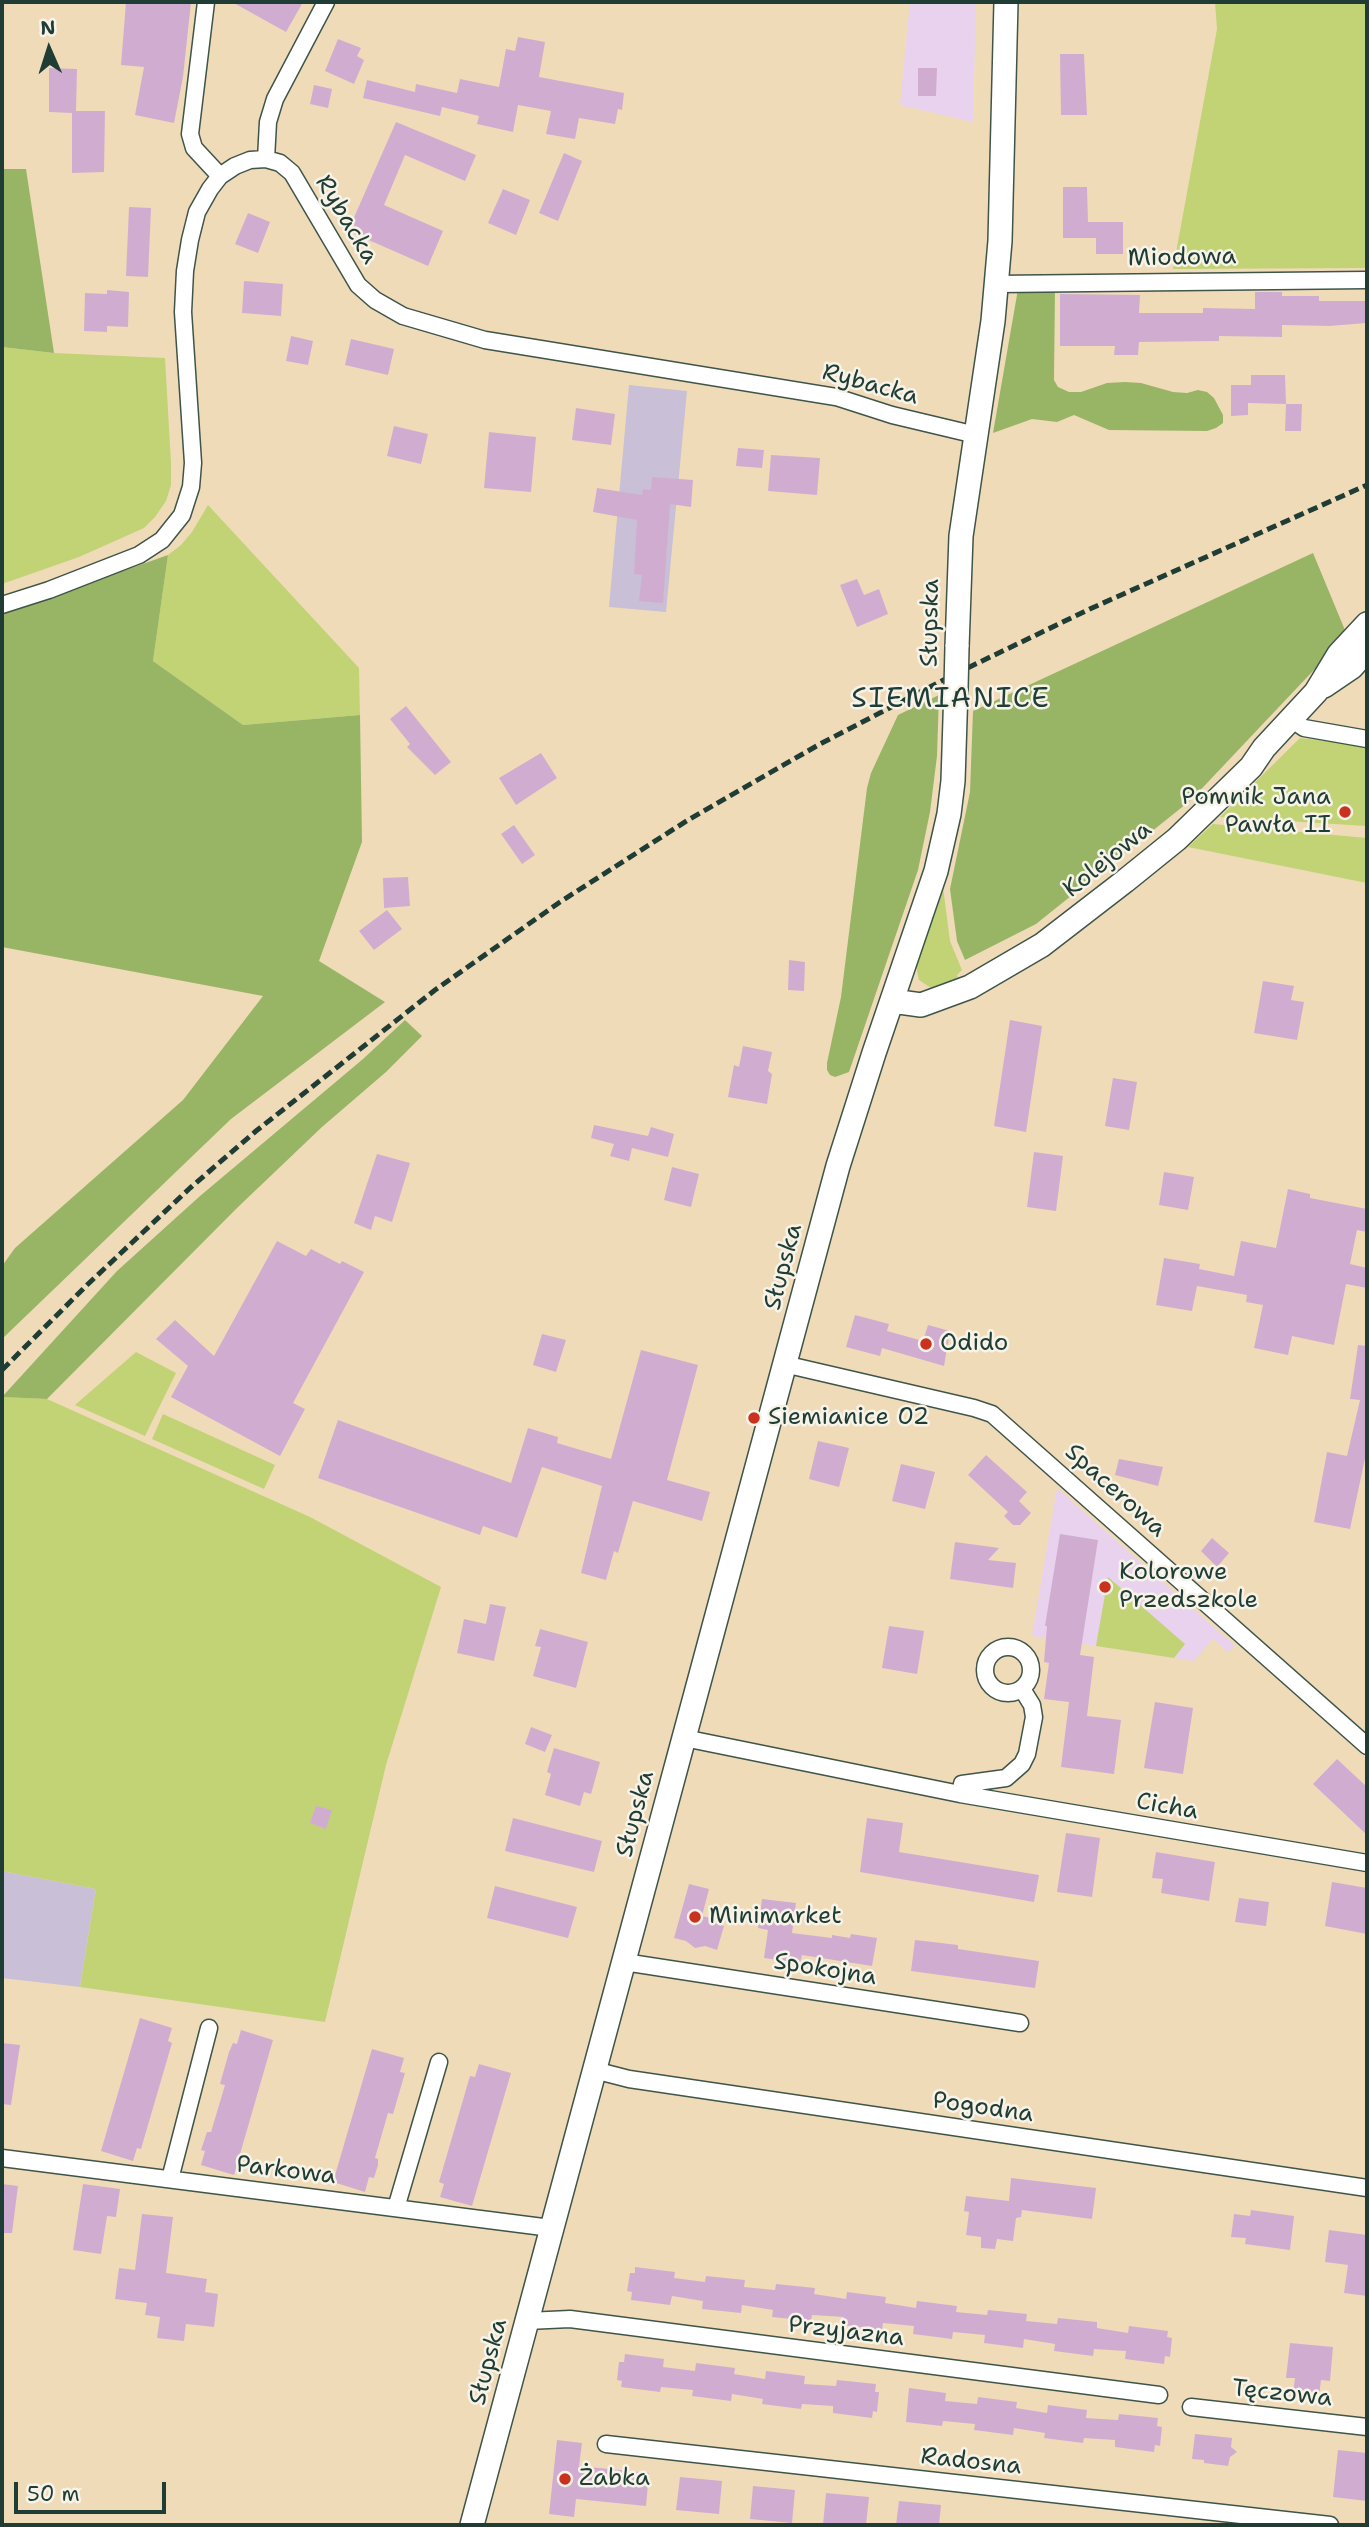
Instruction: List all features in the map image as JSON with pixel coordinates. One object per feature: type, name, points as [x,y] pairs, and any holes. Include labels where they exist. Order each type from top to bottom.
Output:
[{"type":"main road","name":"Słupska","points":[[471,2525],[848,1133],[930,892],[944,835],[953,781],[961,536],[997,284],[1006,2]]},
{"type":"main road","points":[[1316,692],[1339,654],[1367,624]]},
{"type":"main road","points":[[1316,692],[1352,667],[1367,650]]},
{"type":"main road","name":"Kolejowa","points":[[892,1001],[912,1005],[937,1001],[1003,969],[1042,945],[1177,839],[1251,767],[1264,748],[1316,692]]},
{"type":"street","points":[[206,2],[190,134],[194,148],[220,176]]},
{"type":"street","points":[[2,605],[139,555],[162,540],[182,515],[191,487],[193,463],[183,312],[185,271],[197,212],[209,189],[220,176],[250,160],[266,159],[268,121],[275,99],[326,2]]},
{"type":"street","name":"Rybacka","points":[[266,159],[280,163],[292,173],[358,285],[375,300],[403,317],[485,340],[836,397],[892,415],[976,435]]},
{"type":"street","name":"Miodowa","points":[[997,284],[1367,280]]},
{"type":"street","points":[[1291,719],[1304,728],[1367,739]]},
{"type":"street","name":"Spacerowa","points":[[785,1364],[992,1414],[1367,1746]]},
{"type":"street","points":[[960,1794],[962,1784],[1006,1778],[1022,1764],[1027,1754],[1034,1717],[1028,1696],[1022,1689]]},
{"type":"street","name":"Cicha","points":[[684,1738],[960,1794],[1367,1863]]},
{"type":"street","name":"Spokojna","points":[[624,1962],[1020,2022]]},
{"type":"street","points":[[170,2179],[209,2028]]},
{"type":"street","points":[[396,2208],[439,2063]]},
{"type":"street","name":"Pogodna","points":[[594,2070],[642,2081],[1367,2188]]},
{"type":"street","name":"Parkowa","points":[[2,2158],[551,2228]]},
{"type":"street","name":"Przyjazna","points":[[527,2321],[570,2319],[1159,2395]]},
{"type":"street","name":"Tęczowa","points":[[1191,2407],[1367,2427]]},
{"type":"street","name":"Radosna","points":[[606,2444],[1330,2525]]},
{"type":"shaded area","points":[[910,2],[976,3],[973,122],[900,105]]},
{"type":"shaded area","points":[[629,385],[687,391],[666,612],[609,607]]},
{"type":"shaded area","name":"Kolorowe Przedszkole","points":[[1057,1488],[1235,1646],[1228,1652],[1213,1639],[1194,1661],[1032,1636]]},
{"type":"shaded area","points":[[2,1871],[96,1889],[80,1987],[2,1978]]},
{"type":"green space","points":[[1215,2],[1367,2],[1367,268],[1173,269],[1217,29]]},
{"type":"green space","points":[[2,169],[26,169],[54,353],[2,347]]},
{"type":"green space","points":[[1055,287],[1054,380],[1058,387],[1069,392],[1081,392],[1107,383],[1125,382],[1141,383],[1173,392],[1187,393],[1198,390],[1207,392],[1214,398],[1223,415],[1223,423],[1207,431],[1109,430],[1074,415],[1057,422],[1032,419],[993,433],[1018,289]]},
{"type":"green space","points":[[2,347],[54,353],[165,358],[171,485],[166,501],[144,528],[79,557],[2,584]]},
{"type":"green space","points":[[208,505],[359,668],[360,715],[243,725],[153,661],[168,555],[192,532]]},
{"type":"green space","points":[[1313,553],[1347,635],[1191,800],[1036,924],[965,960],[957,941],[950,889],[970,792],[973,711]]},
{"type":"green space","points":[[168,555],[153,661],[243,725],[360,715],[362,842],[319,961],[385,1002],[231,1119],[2,1339],[2,1266],[15,1248],[183,1100],[263,996],[2,947],[2,614]]},
{"type":"green space","points":[[939,695],[937,756],[930,812],[918,870],[849,1072],[835,1077],[827,1070],[827,1063],[841,997],[871,773],[898,715]]},
{"type":"green space","points":[[1300,738],[1367,746],[1367,826],[1220,817]]},
{"type":"green space","points":[[1213,824],[1367,838],[1367,883],[1188,847]]},
{"type":"green space","points":[[943,887],[950,941],[962,970],[957,975],[959,980],[931,988],[919,980],[916,966]]},
{"type":"green space","points":[[405,1020],[422,1036],[237,1208],[47,1399],[2,1397],[117,1271]]},
{"type":"green space","points":[[136,1352],[176,1373],[145,1436],[75,1405]]},
{"type":"green space","points":[[2,1397],[47,1399],[310,1517],[441,1587],[386,1765],[325,2022],[80,1987],[96,1889],[2,1871]]},
{"type":"green space","points":[[163,1414],[275,1465],[264,1489],[152,1439]]},
{"type":"green space","points":[[1108,1577],[1185,1644],[1174,1658],[1096,1646]]},
{"type":"building","points":[[126,2],[191,2],[183,77],[174,123],[135,115],[144,67],[121,65]]},
{"type":"building","points":[[232,2],[303,2],[286,32]]},
{"type":"building","points":[[518,37],[545,42],[539,77],[624,93],[622,110],[618,109],[615,124],[579,118],[575,139],[546,134],[551,111],[518,105],[513,132],[477,124],[479,116],[442,107],[440,116],[363,98],[367,80],[415,92],[416,84],[457,93],[460,79],[499,87],[506,49],[515,51]]},
{"type":"building","points":[[338,39],[361,48],[357,56],[364,60],[354,84],[325,71]]},
{"type":"building","points":[[1060,54],[1084,54],[1087,115],[1061,115]]},
{"type":"building","points":[[49,68],[77,69],[76,111],[105,111],[104,172],[72,173],[72,113],[49,112]]},
{"type":"building","points":[[918,68],[937,68],[936,96],[918,96]]},
{"type":"building","points":[[314,85],[332,89],[328,108],[310,104]]},
{"type":"building","points":[[396,122],[476,155],[465,181],[405,155],[384,205],[443,231],[428,266],[348,231]]},
{"type":"building","points":[[564,153],[582,161],[558,221],[539,213]]},
{"type":"building","points":[[1063,187],[1087,187],[1088,222],[1123,222],[1123,254],[1096,254],[1096,238],[1063,238]]},
{"type":"building","points":[[503,189],[530,200],[516,235],[488,223]]},
{"type":"building","points":[[129,207],[151,208],[148,277],[126,276]]},
{"type":"building","points":[[248,213],[270,222],[258,253],[235,244]]},
{"type":"building","points":[[244,281],[283,284],[281,316],[242,313]]},
{"type":"building","points":[[107,290],[129,292],[128,327],[107,326],[107,332],[84,331],[85,293],[107,294]]},
{"type":"building","points":[[1255,292],[1282,292],[1282,296],[1319,296],[1319,301],[1367,301],[1367,323],[1329,326],[1282,325],[1282,337],[1219,336],[1219,341],[1139,342],[1138,355],[1114,355],[1115,346],[1060,346],[1060,294],[1140,295],[1139,313],[1203,313],[1203,308],[1255,309]]},
{"type":"building","points":[[291,336],[313,341],[308,365],[286,361]]},
{"type":"building","points":[[351,339],[394,349],[388,375],[345,365]]},
{"type":"building","points":[[1251,375],[1285,375],[1286,404],[1248,403],[1248,415],[1231,416],[1231,385],[1251,385]]},
{"type":"building","points":[[1286,404],[1302,404],[1301,431],[1285,431]]},
{"type":"building","points":[[576,408],[615,414],[611,445],[572,440]]},
{"type":"building","points":[[394,426],[428,434],[421,464],[387,456]]},
{"type":"building","points":[[489,432],[536,437],[531,492],[484,488]]},
{"type":"building","points":[[738,448],[764,450],[762,468],[736,466]]},
{"type":"building","points":[[771,455],[820,458],[817,495],[768,491]]},
{"type":"building","points":[[652,477],[693,480],[691,507],[670,504],[663,603],[639,601],[642,575],[634,574],[637,520],[593,512],[597,488],[642,495],[643,489],[651,490]]},
{"type":"building","points":[[857,579],[864,595],[879,589],[888,614],[857,627],[840,585]]},
{"type":"building","points":[[406,706],[451,762],[435,775],[407,747],[410,744],[390,719]]},
{"type":"building","points":[[541,753],[557,778],[516,805],[499,778]]},
{"type":"building","points":[[514,825],[535,855],[522,864],[501,834]]},
{"type":"building","points":[[408,877],[410,906],[384,908],[383,878]]},
{"type":"building","points":[[387,910],[402,929],[374,950],[359,931]]},
{"type":"building","points":[[789,960],[805,962],[804,991],[788,990]]},
{"type":"building","points":[[1263,981],[1294,986],[1291,1000],[1304,1002],[1297,1040],[1254,1033]]},
{"type":"building","points":[[1010,1020],[1042,1026],[1026,1132],[994,1126]]},
{"type":"building","points":[[743,1046],[772,1052],[768,1071],[772,1074],[767,1104],[728,1097],[734,1065],[739,1067]]},
{"type":"building","points":[[1113,1078],[1137,1082],[1129,1130],[1105,1126]]},
{"type":"building","points":[[594,1125],[648,1136],[651,1127],[674,1134],[668,1157],[632,1148],[629,1161],[610,1156],[614,1144],[591,1138]]},
{"type":"building","points":[[1034,1152],[1063,1156],[1056,1211],[1027,1207]]},
{"type":"building","points":[[377,1154],[410,1163],[392,1222],[375,1216],[371,1230],[354,1223]]},
{"type":"building","points":[[672,1167],[699,1174],[691,1207],[664,1200]]},
{"type":"building","points":[[1164,1172],[1194,1177],[1188,1210],[1159,1205]]},
{"type":"building","points":[[1288,1189],[1310,1194],[1310,1198],[1367,1209],[1367,1232],[1357,1230],[1350,1264],[1367,1268],[1367,1288],[1346,1284],[1334,1345],[1292,1336],[1288,1355],[1254,1348],[1263,1305],[1246,1302],[1247,1295],[1197,1286],[1192,1311],[1156,1305],[1164,1258],[1200,1264],[1199,1269],[1234,1276],[1241,1241],[1276,1248]]},
{"type":"building","points":[[277,1241],[306,1256],[311,1249],[340,1264],[342,1261],[364,1272],[293,1403],[305,1409],[280,1456],[171,1397],[188,1366],[156,1339],[175,1320],[214,1356]]},
{"type":"building","points":[[855,1315],[889,1324],[887,1331],[923,1341],[928,1325],[950,1331],[944,1366],[882,1348],[880,1356],[846,1347]]},
{"type":"building","points":[[542,1334],[566,1340],[556,1372],[533,1365]]},
{"type":"building","points":[[1358,1345],[1367,1346],[1367,1449],[1350,1529],[1314,1522],[1327,1452],[1347,1456],[1360,1400],[1350,1399]]},
{"type":"building","points":[[641,1350],[698,1365],[667,1480],[710,1492],[702,1521],[633,1501],[618,1553],[614,1551],[606,1580],[581,1573],[602,1486],[542,1467],[517,1538],[483,1526],[480,1535],[318,1478],[338,1420],[511,1483],[528,1428],[558,1437],[557,1443],[611,1459]]},
{"type":"building","points":[[818,1441],[849,1448],[839,1487],[809,1479]]},
{"type":"building","points":[[986,1455],[1027,1492],[1019,1501],[1031,1513],[1020,1525],[1013,1525],[1004,1516],[1008,1512],[968,1475]]},
{"type":"building","points":[[1119,1459],[1163,1467],[1158,1486],[1115,1475]]},
{"type":"building","points":[[901,1464],[935,1472],[925,1509],[892,1501]]},
{"type":"building","points":[[1060,1534],[1098,1540],[1080,1655],[1094,1657],[1087,1716],[1121,1720],[1114,1774],[1061,1767],[1069,1702],[1044,1699],[1049,1663],[1044,1662],[1045,1626]]},
{"type":"building","points":[[1212,1538],[1229,1553],[1217,1567],[1201,1551]]},
{"type":"building","points":[[955,1542],[999,1548],[988,1560],[1016,1563],[1013,1588],[950,1579]]},
{"type":"building","points":[[490,1604],[506,1607],[494,1661],[457,1653],[464,1619],[486,1624]]},
{"type":"building","points":[[889,1626],[924,1631],[917,1674],[882,1668]]},
{"type":"building","points":[[540,1629],[588,1642],[576,1688],[533,1676],[541,1647],[535,1646]]},
{"type":"building","points":[[1155,1702],[1193,1708],[1183,1774],[1144,1768]]},
{"type":"building","points":[[531,1727],[552,1735],[545,1752],[525,1744]]},
{"type":"building","points":[[554,1748],[600,1762],[591,1794],[584,1792],[580,1806],[545,1795],[551,1774],[547,1772]]},
{"type":"building","points":[[1337,1759],[1367,1787],[1367,1835],[1313,1784]]},
{"type":"building","points":[[316,1806],[332,1810],[326,1829],[310,1823]]},
{"type":"building","points":[[513,1818],[602,1841],[594,1872],[505,1851]]},
{"type":"building","points":[[867,1818],[903,1823],[899,1852],[1039,1875],[1034,1902],[860,1872]]},
{"type":"building","points":[[1066,1833],[1100,1838],[1092,1897],[1057,1892]]},
{"type":"building","points":[[1156,1852],[1215,1862],[1209,1901],[1161,1893],[1163,1879],[1152,1878]]},
{"type":"building","points":[[1332,1882],[1367,1888],[1367,1934],[1325,1926]]},
{"type":"building","name":"Minimarket","points":[[689,1884],[709,1889],[702,1916],[724,1926],[717,1950],[705,1946],[695,1948],[686,1941],[674,1938]]},
{"type":"building","points":[[495,1886],[577,1907],[568,1938],[487,1918]]},
{"type":"building","points":[[1239,1898],[1269,1902],[1266,1926],[1235,1922]]},
{"type":"building","points":[[762,1899],[796,1903],[792,1933],[832,1938],[832,1935],[850,1938],[851,1934],[877,1938],[872,1966],[802,1955],[800,1963],[764,1958],[768,1930],[758,1928]]},
{"type":"building","points":[[915,1940],[958,1945],[958,1949],[1039,1961],[1035,1988],[911,1971]]},
{"type":"building","points":[[140,2018],[172,2028],[168,2041],[172,2043],[141,2149],[137,2148],[133,2161],[101,2151]]},
{"type":"building","points":[[241,2030],[273,2040],[234,2175],[201,2165],[205,2151],[201,2150],[207,2132],[211,2132],[225,2085],[220,2084],[229,2052],[233,2043],[237,2044]]},
{"type":"building","points":[[2,2043],[20,2045],[11,2105],[2,2104]]},
{"type":"building","points":[[372,2049],[404,2058],[400,2072],[405,2073],[393,2114],[388,2113],[375,2158],[378,2159],[378,2165],[374,2178],[369,2177],[365,2192],[333,2182]]},
{"type":"building","points":[[479,2064],[511,2073],[472,2206],[440,2197],[444,2184],[439,2182],[470,2076],[475,2077]]},
{"type":"building","points":[[1011,2178],[1096,2188],[1092,2219],[1022,2210],[1021,2217],[1016,2218],[1013,2241],[997,2239],[995,2249],[981,2248],[981,2237],[966,2235],[969,2212],[964,2211],[966,2196],[1009,2201]]},
{"type":"building","points":[[2,2184],[18,2186],[12,2233],[2,2233]]},
{"type":"building","points":[[83,2184],[120,2189],[116,2217],[107,2216],[101,2254],[73,2250]]},
{"type":"building","points":[[1251,2210],[1294,2216],[1290,2250],[1245,2244],[1246,2238],[1231,2237],[1234,2214],[1250,2216]]},
{"type":"building","points":[[142,2214],[173,2217],[166,2273],[207,2279],[205,2292],[218,2294],[214,2327],[186,2324],[184,2341],[157,2338],[160,2317],[145,2315],[147,2303],[115,2299],[119,2268],[135,2270]]},
{"type":"building","points":[[1329,2230],[1367,2235],[1367,2296],[1344,2293],[1348,2265],[1325,2262]]},
{"type":"building","points":[[635,2267],[675,2272],[674,2278],[705,2282],[706,2276],[745,2280],[744,2287],[775,2290],[776,2284],[815,2288],[814,2294],[846,2299],[847,2292],[886,2297],[885,2303],[916,2308],[917,2301],[957,2306],[956,2312],[987,2315],[988,2310],[1027,2314],[1026,2321],[1057,2324],[1058,2318],[1097,2322],[1097,2328],[1128,2333],[1129,2326],[1168,2331],[1167,2337],[1172,2338],[1170,2357],[1165,2356],[1164,2364],[1125,2359],[1126,2351],[1094,2349],[1093,2356],[1054,2351],[1055,2344],[1024,2339],[1023,2348],[984,2343],[985,2335],[953,2332],[952,2339],[913,2334],[914,2326],[883,2323],[882,2330],[843,2325],[844,2317],[812,2315],[811,2321],[772,2317],[773,2310],[742,2305],[741,2313],[702,2309],[703,2301],[672,2296],[670,2305],[631,2300],[632,2292],[627,2291],[630,2273],[635,2273]]},
{"type":"building","points":[[1290,2343],[1333,2347],[1330,2381],[1321,2380],[1319,2396],[1293,2393],[1295,2378],[1286,2378]]},
{"type":"building","points":[[625,2354],[664,2359],[663,2367],[695,2371],[696,2363],[735,2368],[734,2374],[765,2379],[766,2371],[805,2376],[804,2384],[836,2386],[837,2380],[876,2384],[875,2392],[879,2392],[877,2412],[873,2411],[872,2418],[833,2413],[833,2406],[802,2404],[801,2409],[762,2404],[763,2399],[732,2394],[731,2401],[692,2396],[693,2390],[661,2387],[660,2392],[621,2387],[622,2381],[617,2380],[619,2362],[624,2362]]},
{"type":"building","points":[[909,2388],[946,2393],[945,2401],[977,2404],[978,2397],[1017,2402],[1016,2408],[1047,2413],[1048,2405],[1087,2410],[1086,2418],[1118,2420],[1119,2414],[1158,2418],[1157,2426],[1162,2427],[1160,2446],[1155,2445],[1154,2452],[1115,2447],[1115,2440],[1084,2438],[1083,2443],[1044,2438],[1045,2433],[1014,2428],[1013,2435],[974,2430],[975,2424],[943,2421],[942,2426],[906,2422]]},
{"type":"building","points":[[1195,2434],[1232,2438],[1231,2447],[1237,2452],[1230,2457],[1228,2466],[1192,2459]]},
{"type":"building","points":[[557,2440],[582,2443],[579,2466],[649,2473],[646,2506],[576,2499],[574,2517],[549,2514]]},
{"type":"building","points":[[1338,2450],[1367,2453],[1367,2501],[1333,2497]]},
{"type":"building","points":[[680,2477],[722,2481],[719,2514],[676,2510]]},
{"type":"building","points":[[753,2486],[795,2490],[792,2523],[750,2519]]},
{"type":"building","points":[[826,2493],[869,2497],[866,2525],[823,2525]]},
{"type":"building","points":[[899,2501],[941,2505],[939,2525],[896,2525]]},
{"type":"railway","points":[[2,1370],[190,1188],[256,1131],[435,990],[560,902],[688,820],[820,744],[955,674],[1092,608],[1367,485]]},
{"type":"place","name":"Pomnik Jana Pawła II","points":[[1345,812]]},
{"type":"place","name":"Odido","points":[[926,1344]]},
{"type":"place","name":"Siemianice 02","points":[[754,1418]]},
{"type":"place","name":"Kolorowe Przedszkole","points":[[1105,1587]]},
{"type":"place","name":"Minimarket","points":[[695,1917]]},
{"type":"place","name":"Żabka","points":[[565,2479]]},
{"type":"district","name":"SIEMIANICE","points":[[951,700]]}]
